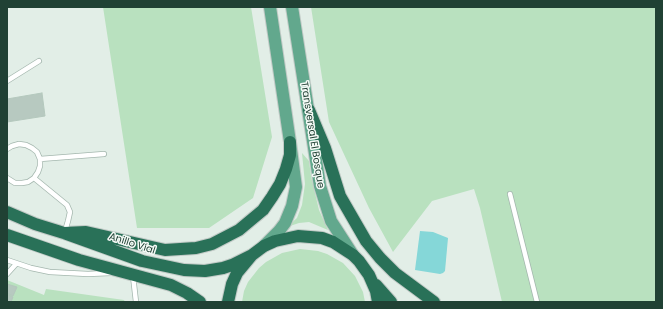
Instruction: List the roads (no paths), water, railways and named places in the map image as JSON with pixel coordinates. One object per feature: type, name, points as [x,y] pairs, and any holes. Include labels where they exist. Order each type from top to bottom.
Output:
[{"type":"highway","points":[[309,110],[325,148],[340,196],[366,241],[380,258],[396,273],[434,302]]},
{"type":"highway","points":[[64,233],[86,232],[165,250],[196,248],[212,244],[239,230],[257,215],[272,197],[280,184],[286,169],[290,154],[290,142]]},
{"type":"highway","name":"Anillo Víal","points":[[7,212],[35,224],[142,261],[184,270],[205,271],[223,268],[232,266],[252,255]]},
{"type":"highway","points":[[7,235],[79,260],[171,285],[200,302]]},
{"type":"highway","points":[[228,302],[232,284],[237,273],[252,255],[264,246],[286,238],[310,236],[333,242],[353,255],[365,268],[373,282],[391,302]]},
{"type":"highway","points":[[373,282],[378,302]]},
{"type":"main road","points":[[264,246],[285,224],[292,206],[296,187],[270,7]]},
{"type":"main road","name":"Transversal El Bosque","points":[[292,7],[320,186],[327,210],[336,230],[353,255]]},
{"type":"lane","points":[[7,81],[39,60]]},
{"type":"lane","points":[[7,149],[19,144],[26,144],[37,152],[40,159],[38,172],[34,178],[28,182],[15,183],[7,178]]},
{"type":"lane","points":[[40,159],[104,154]]},
{"type":"lane","points":[[34,178],[67,205],[70,212],[64,233]]},
{"type":"lane","points":[[510,194],[537,302]]},
{"type":"lane","points":[[7,260],[16,264],[50,272],[128,274],[136,302]]},
{"type":"lane","points":[[7,274],[16,264]]},
{"type":"water","points":[[420,231],[433,232],[448,238],[445,271],[443,273],[440,274],[415,270]]}]
